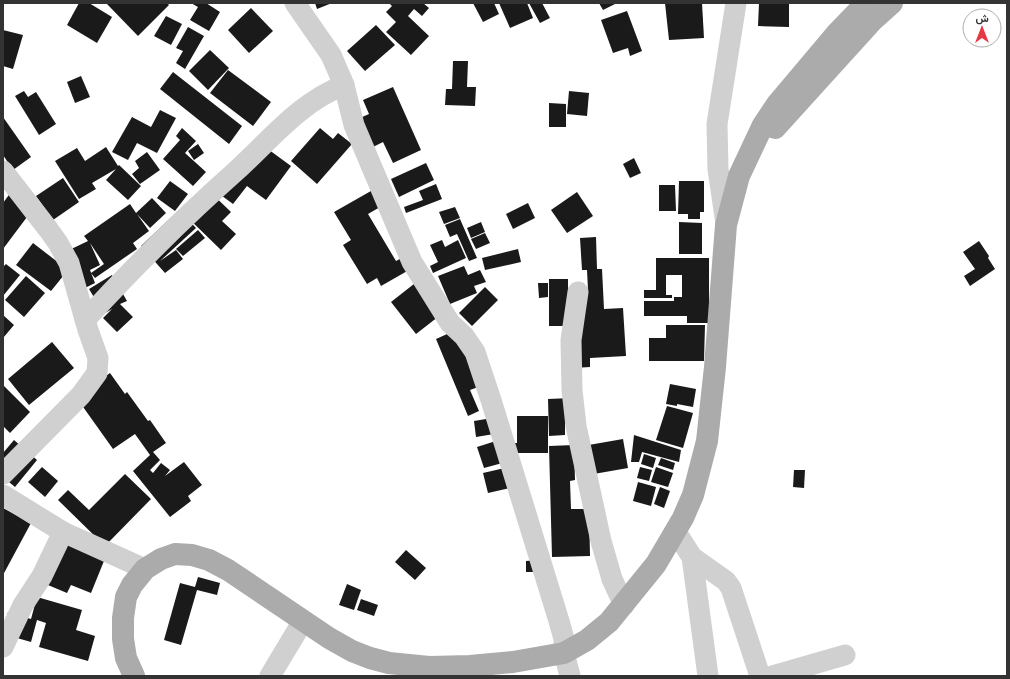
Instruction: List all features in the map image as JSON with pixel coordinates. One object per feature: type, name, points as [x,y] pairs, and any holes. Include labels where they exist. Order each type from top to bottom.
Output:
[{"type":"main road","points":[[134,676],[126,658],[123,639],[123,618],[126,597],[132,586],[145,569],[161,559],[175,554],[192,555],[209,560],[228,570],[303,621],[352,651],[389,663],[429,667],[470,666],[513,662],[564,653],[587,640],[609,622],[656,564],[676,532],[693,495],[706,441],[715,367],[726,225],[739,176],[763,125],[777,104],[836,34],[866,3]]},
{"type":"main road","points":[[750,150],[781,122],[868,26],[892,3]]},
{"type":"street","points":[[295,3],[331,55],[344,85],[354,125],[412,262],[450,322],[464,336],[475,352],[492,400],[560,621],[564,639],[564,653],[570,676]]},
{"type":"street","points":[[726,225],[718,169],[717,124],[736,3]]},
{"type":"street","points":[[85,320],[164,237],[281,127],[316,99],[344,85]]},
{"type":"street","points":[[3,171],[58,243],[69,263],[85,320],[98,358],[97,373],[81,395],[3,474]]},
{"type":"street","points":[[578,292],[570,340],[572,390],[576,426],[601,541],[612,579],[624,605]]},
{"type":"street","points":[[3,495],[63,532],[145,569]]},
{"type":"street","points":[[3,648],[23,605],[42,576],[63,532]]},
{"type":"street","points":[[676,532],[692,557],[726,581],[731,588],[760,676]]},
{"type":"street","points":[[692,557],[708,676]]},
{"type":"street","points":[[270,676],[303,621]]},
{"type":"street","points":[[772,676],[846,655]]},
{"type":"building","points":[[79,3],[89,3],[112,17],[97,43],[67,25]]},
{"type":"building","points":[[106,3],[167,3],[169,5],[138,36]]},
{"type":"building","points":[[191,3],[206,3],[220,12],[209,31],[190,20],[198,7]]},
{"type":"building","points":[[315,3],[332,3],[317,9]]},
{"type":"building","points":[[389,3],[423,3],[429,8],[422,16],[414,9],[408,16],[429,36],[411,55],[386,32],[396,22],[386,12],[392,6]]},
{"type":"building","points":[[473,3],[494,3],[499,14],[483,22]]},
{"type":"building","points":[[499,3],[527,3],[533,18],[510,28]]},
{"type":"building","points":[[529,3],[542,3],[550,18],[540,23]]},
{"type":"building","points":[[599,3],[617,3],[603,10]]},
{"type":"building","points":[[665,3],[702,3],[704,38],[669,40]]},
{"type":"building","points":[[759,3],[789,3],[789,27],[758,26]]},
{"type":"building","points":[[251,8],[273,31],[249,53],[228,30]]},
{"type":"building","points":[[627,11],[642,51],[630,56],[628,48],[613,53],[601,20]]},
{"type":"building","points":[[166,16],[182,24],[171,45],[154,36]]},
{"type":"building","points":[[376,25],[395,45],[365,71],[347,51]]},
{"type":"building","points":[[188,27],[204,36],[185,69],[176,63],[183,51],[176,48]]},
{"type":"building","points":[[3,30],[23,35],[13,69],[3,66]]},
{"type":"building","points":[[210,50],[229,68],[208,90],[189,71]]},
{"type":"building","points":[[453,61],[468,61],[467,87],[476,87],[475,106],[445,105],[446,89],[452,89]]},
{"type":"building","points":[[228,70],[271,102],[253,126],[210,93]]},
{"type":"building","points":[[173,72],[242,126],[229,144],[160,89]]},
{"type":"building","points":[[81,76],[90,97],[75,103],[67,82]]},
{"type":"building","points":[[393,87],[421,150],[393,163],[383,142],[373,147],[360,118],[369,114],[363,100]]},
{"type":"building","points":[[24,91],[28,97],[36,92],[56,124],[39,135],[15,96]]},
{"type":"building","points":[[569,91],[589,93],[587,116],[567,114]]},
{"type":"building","points":[[549,103],[566,104],[566,127],[549,127]]},
{"type":"building","points":[[160,110],[176,118],[157,153],[137,143],[128,160],[112,152],[132,117],[151,127]]},
{"type":"building","points":[[3,117],[31,157],[13,170],[3,155]]},
{"type":"building","points":[[182,128],[196,141],[185,153],[206,172],[193,186],[163,159],[180,140],[176,136]]},
{"type":"building","points":[[320,128],[333,139],[338,133],[352,144],[317,184],[291,161]]},
{"type":"building","points":[[198,144],[204,153],[194,160],[188,151]]},
{"type":"building","points":[[261,144],[291,166],[266,200],[247,186],[233,204],[214,190]]},
{"type":"building","points":[[106,147],[118,166],[119,165],[141,186],[128,200],[106,180],[116,169],[92,183],[96,189],[79,199],[55,161],[77,148],[85,161]]},
{"type":"building","points":[[147,152],[160,170],[140,184],[132,174],[139,168],[135,161]]},
{"type":"building","points":[[634,158],[641,173],[630,178],[623,164]]},
{"type":"building","points":[[426,163],[434,180],[399,197],[391,179]]},
{"type":"building","points":[[63,178],[79,202],[53,220],[36,196]]},
{"type":"building","points":[[170,181],[188,194],[175,211],[157,198]]},
{"type":"building","points":[[679,181],[704,181],[704,212],[700,212],[700,219],[688,219],[688,214],[678,214]]},
{"type":"building","points":[[436,184],[442,199],[406,213],[404,207],[423,200],[419,191]]},
{"type":"building","points":[[659,185],[675,185],[676,211],[659,211]]},
{"type":"building","points":[[205,187],[231,212],[222,221],[236,234],[221,250],[182,212]]},
{"type":"building","points":[[378,187],[387,203],[368,214],[396,261],[409,254],[416,266],[381,286],[377,278],[367,284],[343,245],[351,240],[334,212]]},
{"type":"building","points":[[11,192],[33,209],[3,249],[3,203]]},
{"type":"building","points":[[577,192],[593,216],[567,233],[551,210]]},
{"type":"building","points":[[152,198],[166,213],[150,228],[137,214],[149,231],[133,243],[137,249],[95,278],[91,273],[95,283],[81,290],[63,253],[88,241],[84,236],[130,204],[136,213]],"holes":[[[90,243],[104,264],[91,273],[90,270],[100,265]]]},
{"type":"building","points":[[528,203],[535,218],[513,229],[506,214]]},
{"type":"building","points":[[455,207],[460,218],[444,224],[439,212]]},
{"type":"building","points":[[179,210],[196,228],[160,261],[176,250],[183,259],[165,273],[141,246]]},
{"type":"building","points":[[460,219],[477,258],[469,261],[457,234],[450,237],[445,225]]},
{"type":"building","points":[[481,222],[485,232],[471,238],[467,228]]},
{"type":"building","points":[[679,222],[702,223],[702,254],[679,254]]},
{"type":"building","points":[[198,230],[205,238],[183,256],[176,249]]},
{"type":"building","points":[[485,233],[490,243],[476,249],[471,239]]},
{"type":"building","points":[[596,237],[597,269],[602,269],[604,309],[623,308],[626,356],[590,358],[590,367],[574,368],[588,290],[587,270],[582,270],[580,238]]},
{"type":"building","points":[[442,240],[445,247],[458,240],[466,258],[433,273],[430,266],[438,262],[430,245]]},
{"type":"building","points":[[979,241],[989,256],[988,258],[995,269],[970,286],[964,276],[975,269],[963,252]]},
{"type":"building","points":[[33,243],[68,270],[51,291],[16,265]]},
{"type":"building","points":[[518,249],[521,262],[485,270],[482,258]]},
{"type":"building","points":[[656,258],[709,258],[709,323],[687,323],[687,316],[644,316],[644,301],[674,301],[674,297],[682,297],[682,275],[666,275],[666,295],[672,295],[672,298],[644,298],[644,290],[656,290]]},
{"type":"building","points":[[6,264],[20,275],[3,296],[3,267]]},
{"type":"building","points":[[464,266],[468,275],[480,270],[486,282],[474,286],[477,293],[450,304],[438,276]]},
{"type":"building","points":[[112,275],[127,301],[120,304],[133,317],[117,332],[103,318],[112,309],[88,323],[95,299],[89,289]]},
{"type":"building","points":[[26,276],[45,293],[24,317],[5,300]]},
{"type":"building","points":[[549,279],[568,279],[568,326],[549,326]]},
{"type":"building","points":[[419,280],[443,313],[416,334],[391,302]]},
{"type":"building","points":[[538,283],[548,283],[548,297],[539,298]]},
{"type":"building","points":[[485,287],[498,300],[472,326],[459,313]]},
{"type":"building","points":[[3,315],[14,325],[3,338]]},
{"type":"building","points":[[666,325],[705,325],[704,361],[649,361],[649,338],[666,338]]},
{"type":"building","points":[[456,330],[481,386],[470,390],[479,411],[468,416],[436,339]]},
{"type":"building","points":[[52,342],[74,368],[29,405],[8,379]]},
{"type":"building","points":[[110,373],[125,394],[127,392],[148,421],[150,420],[166,443],[153,452],[160,460],[150,470],[153,473],[161,463],[170,470],[165,476],[184,462],[202,485],[188,496],[191,501],[170,517],[133,471],[150,455],[135,434],[113,449],[76,397]]},
{"type":"building","points":[[670,384],[696,389],[693,407],[677,404],[677,406],[666,404]]},
{"type":"building","points":[[3,385],[30,412],[10,433],[3,426]]},
{"type":"building","points":[[571,398],[565,412],[565,435],[549,436],[548,399]]},
{"type":"building","points":[[667,406],[693,413],[683,448],[656,440]]},
{"type":"building","points":[[517,416],[548,416],[548,453],[515,453],[515,443],[517,443]]},
{"type":"building","points":[[492,418],[494,434],[476,437],[474,421]]},
{"type":"building","points":[[634,435],[681,450],[679,462],[642,452],[639,462],[631,462]]},
{"type":"building","points":[[623,439],[628,468],[588,475],[583,446]]},
{"type":"building","points":[[14,440],[37,460],[15,487],[3,477],[3,453]]},
{"type":"building","points":[[499,440],[506,462],[484,468],[477,447]]},
{"type":"building","points":[[574,445],[575,480],[570,481],[571,509],[589,509],[590,556],[552,557],[549,446]]},
{"type":"building","points":[[644,454],[656,458],[653,468],[641,464]]},
{"type":"building","points":[[661,458],[675,463],[673,470],[658,465]]},
{"type":"building","points":[[42,467],[58,481],[45,497],[28,482]]},
{"type":"building","points":[[509,467],[514,487],[488,493],[483,473]]},
{"type":"building","points":[[640,467],[652,470],[649,481],[637,478]]},
{"type":"building","points":[[656,467],[673,473],[668,487],[651,482]]},
{"type":"building","points":[[794,470],[805,470],[804,488],[793,487]]},
{"type":"building","points":[[125,474],[151,499],[105,546],[58,500],[68,490],[89,510]]},
{"type":"building","points":[[638,482],[656,487],[651,506],[633,501]]},
{"type":"building","points":[[660,487],[670,491],[664,508],[654,504]]},
{"type":"building","points":[[3,508],[31,523],[3,575]]},
{"type":"building","points":[[55,535],[106,556],[91,593],[71,585],[67,593],[36,580]]},
{"type":"building","points":[[406,550],[426,568],[415,580],[395,562]]},
{"type":"building","points":[[537,560],[537,572],[526,572],[526,561]]},
{"type":"building","points":[[198,577],[220,583],[217,595],[197,590],[181,645],[164,640],[180,583],[195,587]]},
{"type":"building","points":[[347,584],[361,590],[354,610],[339,605]]},
{"type":"building","points":[[37,597],[82,610],[76,630],[95,636],[88,661],[39,647],[46,623],[37,620],[31,642],[3,634],[8,612],[31,619]]},
{"type":"building","points":[[361,599],[378,605],[374,616],[357,610]]}]
